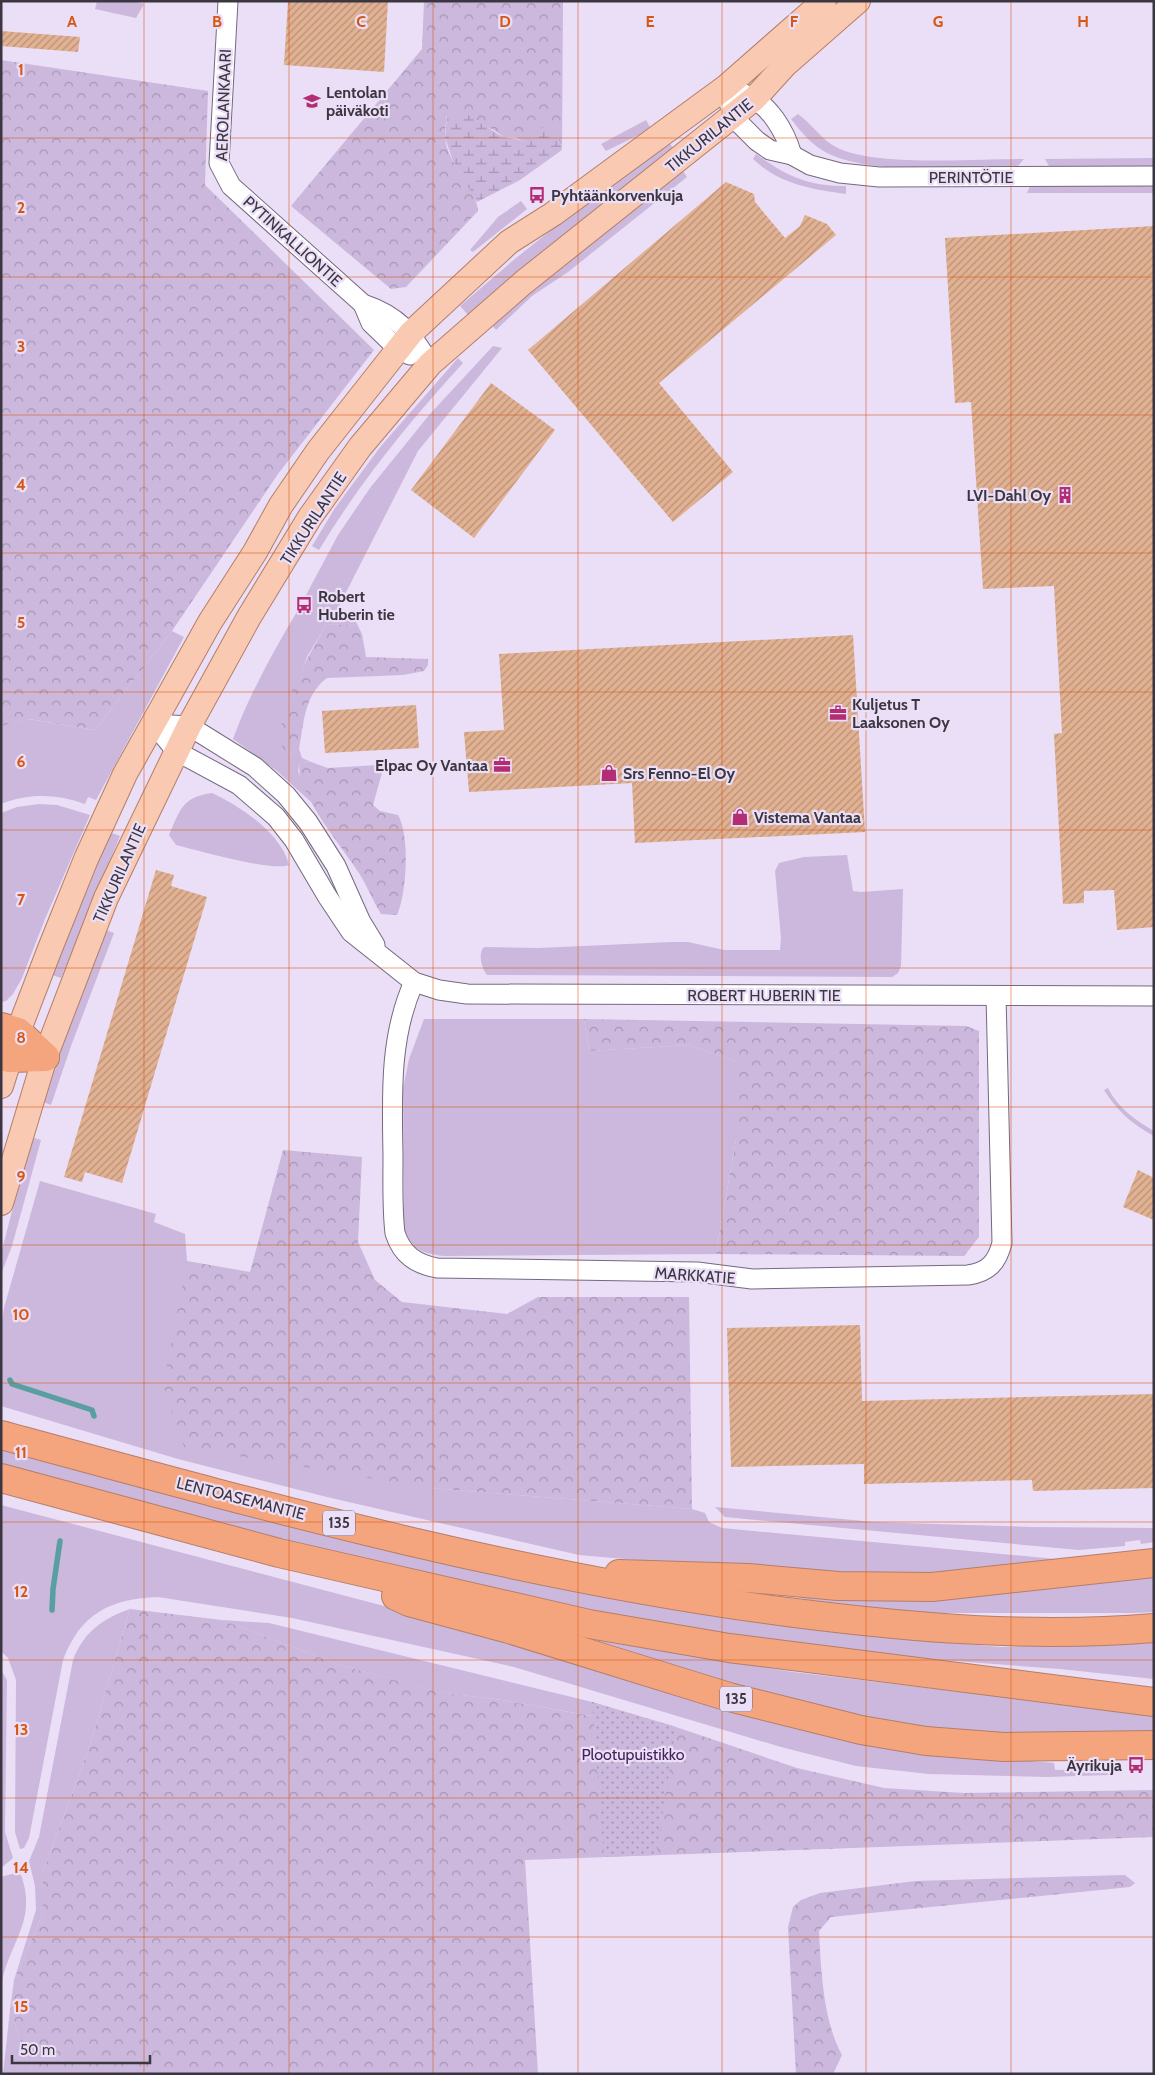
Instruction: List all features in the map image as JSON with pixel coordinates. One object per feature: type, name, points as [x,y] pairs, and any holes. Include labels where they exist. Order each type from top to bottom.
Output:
[{"type":"highway","points":[[9,1030],[45,1057]]},
{"type":"highway","points":[[6,1057],[45,1057]]},
{"type":"highway","points":[[1,1416],[46,1431],[110,1464]]},
{"type":"highway","name":"LENTOASEMANTIE","points":[[1,1435],[352,1526],[570,1576]]},
{"type":"highway","name":"135","points":[[3,1479],[103,1507],[336,1567],[408,1602],[509,1629],[729,1697],[861,1730],[926,1741],[1004,1747],[1154,1744]]},
{"type":"highway","name":"135","points":[[570,1576],[644,1573],[748,1578],[838,1586],[932,1587],[1154,1563]]},
{"type":"highway","points":[[336,1567],[589,1624],[729,1648],[1154,1702]]},
{"type":"highway","points":[[570,1576],[654,1593],[859,1621],[993,1631],[1054,1632],[1154,1628]]},
{"type":"main road","name":"TIKKURILANTIE","points":[[1,1086],[9,1030],[125,774],[210,622],[255,552],[281,505],[318,451],[405,341],[509,242],[553,214],[726,87],[824,1]]},
{"type":"main road","name":"TIKKURILANTIE","points":[[1,1203],[45,1057],[106,898],[189,726],[249,618],[310,517],[360,447],[430,364],[524,282],[755,98],[786,65],[858,1]]},
{"type":"street","name":"AEROLANKAARI","points":[[224,177],[218,162],[228,1]]},
{"type":"street","points":[[726,87],[755,98],[785,133],[792,155]]},
{"type":"street","points":[[726,87],[732,116]]},
{"type":"street","name":"PERINTÖTIE","points":[[732,116],[757,141],[770,150],[792,155],[810,165],[840,173],[879,177],[1154,176]]},
{"type":"street","name":"PYTINKALLIONTIE","points":[[224,177],[247,201],[363,304],[382,310],[405,341],[430,364]]},
{"type":"street","name":"ROBERT HUBERIN TIE","points":[[154,724],[189,726],[255,767],[291,802],[308,822],[336,866],[361,922],[383,959]]},
{"type":"street","name":"ROBERT HUBERIN TIE","points":[[154,724],[176,751],[239,785],[266,807],[286,828],[351,932],[414,982],[439,990],[467,994],[1154,996]]},
{"type":"street","name":"MARKKATIE","points":[[414,982],[404,1005],[394,1056],[392,1109],[395,1233],[398,1243],[409,1258],[437,1268],[697,1272],[752,1279],[968,1275],[987,1270],[994,1263],[1002,1243],[996,996]]},
{"type":"green space","points":[[97,1],[135,1],[144,4],[136,18],[95,9]]},
{"type":"green space","points":[[424,1],[563,1],[562,150],[558,137],[534,137],[524,142],[515,137],[504,137],[492,129],[447,114],[445,137],[447,147],[472,192],[478,211],[406,287],[391,289],[291,206],[422,49]]},
{"type":"green space","points":[[1,60],[208,91],[205,185],[374,350],[278,474],[172,631],[95,730],[29,719],[1,726]]},
{"type":"green space","points":[[462,113],[474,118],[500,135],[524,142],[534,137],[535,130],[547,126],[558,137],[562,150],[520,180],[477,202],[453,161],[445,138],[447,114]]},
{"type":"green space","points":[[798,114],[831,144],[853,153],[899,160],[1024,159],[1017,167],[920,169],[869,165],[846,160],[827,153],[816,146],[791,119]]},
{"type":"green space","points":[[646,120],[651,129],[606,151],[601,144]]},
{"type":"green space","points":[[666,139],[674,149],[469,316],[460,306],[516,258]]},
{"type":"green space","points":[[756,154],[788,174],[809,182],[832,186],[846,186],[846,194],[820,190],[785,180],[753,159]]},
{"type":"green space","points":[[1154,158],[1154,167],[1049,166],[1045,159]]},
{"type":"green space","points":[[683,171],[687,177],[568,272],[532,296],[496,330],[492,325],[549,277]]},
{"type":"green space","points":[[1030,186],[1154,186],[1154,193],[1027,193]]},
{"type":"green space","points":[[521,201],[527,209],[473,252],[470,250],[498,217]]},
{"type":"green space","points":[[493,346],[502,348],[418,451],[336,612],[356,622],[358,626],[327,624],[308,655],[290,699],[288,755],[299,749],[302,758],[311,762],[300,763],[298,771],[311,802],[277,771],[233,739],[262,673],[298,610],[304,612],[311,601],[305,597],[338,535],[370,488],[430,414]]},
{"type":"green space","points":[[458,358],[463,363],[386,453],[351,500],[319,550],[312,546],[335,508],[381,446]]},
{"type":"green space","points":[[327,624],[358,626],[362,634],[366,657],[428,659],[428,665],[424,671],[403,675],[327,678],[319,685],[309,701],[299,749],[288,755],[282,745],[281,729],[285,711],[292,691],[311,651]]},
{"type":"green space","points":[[172,631],[184,637],[96,800],[88,797],[85,804],[64,798],[43,796],[22,798],[1,804],[1,726],[28,719],[95,730]]},
{"type":"green space","points":[[311,762],[328,768],[378,765],[383,769],[373,805],[380,811],[398,815],[402,824],[406,850],[405,879],[397,915],[381,914],[359,873],[312,803],[304,788],[300,774],[300,763]]},
{"type":"green space","points":[[212,793],[247,813],[269,832],[285,853],[289,865],[267,866],[176,845],[169,835],[183,806],[194,798]]},
{"type":"green space","points":[[39,804],[57,805],[90,815],[22,978],[13,994],[6,1001],[1,1002],[1,813],[17,807]]},
{"type":"green space","points":[[109,832],[120,836],[61,978],[49,974]]},
{"type":"green space","points":[[847,855],[853,891],[903,889],[901,966],[898,973],[892,977],[487,975],[482,966],[481,954],[485,947],[539,948],[688,942],[724,950],[780,950],[781,938],[775,871],[779,863],[804,857]]},
{"type":"green space","points":[[106,930],[114,933],[71,1046],[51,1105],[43,1102],[66,1034]]},
{"type":"green space","points":[[424,1019],[584,1019],[589,1051],[689,1045],[736,1061],[736,1139],[716,1254],[444,1256],[429,1254],[419,1250],[411,1242],[404,1229],[403,1089],[409,1059]]},
{"type":"green space","points":[[584,1019],[966,1026],[979,1031],[979,1237],[964,1256],[716,1254],[736,1139],[736,1061],[689,1045],[589,1051]]},
{"type":"green space","points":[[1108,1088],[1116,1101],[1128,1113],[1154,1131],[1154,1136],[1132,1122],[1120,1111],[1104,1090]]},
{"type":"green space","points":[[31,1137],[41,1140],[12,1246],[1,1274],[1,1254]]},
{"type":"green space","points":[[283,1150],[362,1157],[358,1242],[375,1280],[402,1302],[507,1314],[538,1297],[689,1297],[692,1509],[430,1488],[184,1447],[163,1385],[187,1261],[250,1272]]},
{"type":"green space","points":[[40,1181],[156,1214],[154,1222],[185,1234],[187,1261],[430,1488],[692,1509],[705,1513],[709,1522],[722,1528],[1077,1561],[912,1577],[772,1572],[579,1555],[327,1497],[178,1459],[1,1406],[1,1326],[4,1308]]},
{"type":"green space","points":[[1,1449],[478,1570],[600,1596],[735,1619],[893,1638],[1001,1647],[1154,1643],[1154,1679],[1060,1669],[848,1653],[676,1627],[470,1588],[1,1468]]},
{"type":"green space","points":[[1,1505],[532,1645],[1018,1760],[1054,1763],[1055,1770],[1108,1769],[1108,1775],[1047,1777],[929,1774],[856,1766],[781,1747],[514,1667],[292,1618],[158,1597],[141,1598],[112,1605],[99,1612],[88,1620],[70,1644],[63,1660],[29,1838],[24,1848],[20,1849],[15,1832],[16,1680],[8,1658],[1,1651]]},
{"type":"green space","points":[[715,1507],[874,1522],[1030,1527],[1154,1528],[1154,1542],[1141,1544],[1140,1540],[1125,1542],[1125,1546],[1079,1550],[725,1517]]},
{"type":"green space","points":[[1154,1571],[1154,1612],[929,1613],[824,1604],[794,1596],[882,1597]]},
{"type":"green space","points":[[130,1609],[89,1748],[43,1872],[43,1913],[14,1980],[36,1910],[35,1886],[29,1861],[39,1837],[73,1660],[77,1650],[88,1634],[111,1617]]},
{"type":"green space","points":[[130,1609],[222,1620],[340,1665],[439,1692],[502,1700],[592,1716],[592,1702],[676,1727],[797,1768],[884,1788],[964,1793],[1154,1790],[1154,1837],[525,1860],[538,2074],[32,2074],[10,2010],[14,1980],[43,1913],[43,1872],[89,1748]]},
{"type":"green space","points":[[222,1620],[269,1623],[592,1702],[593,1716],[502,1700],[438,1692],[340,1665]]},
{"type":"green space","points":[[569,1636],[793,1672],[1154,1715],[1154,1739],[946,1736],[777,1702]]},
{"type":"green space","points":[[1,1670],[7,1680],[5,1832],[13,1858],[1,1868]]},
{"type":"green space","name":"Plootupuistikko","points":[[592,1702],[676,1727],[656,1855],[604,1857]]},
{"type":"green space","points":[[15,1873],[21,1875],[26,1906],[20,1932],[9,1958],[1,1987],[1,1877]]},
{"type":"green space","points":[[1125,1875],[1135,1883],[1130,1887],[831,1917],[819,1931],[821,1962],[827,2011],[842,2055],[833,2074],[796,2074],[788,1927],[793,1907],[801,1900],[820,1893],[915,1881]]},
{"type":"green space","points":[[10,2010],[32,2074],[3,2074]]},
{"type":"building","points":[[288,1],[388,1],[384,72],[284,65]]},
{"type":"building","points":[[1,31],[80,37],[78,52],[1,46]]},
{"type":"building","points":[[726,182],[754,194],[755,202],[785,238],[800,226],[805,215],[827,224],[836,235],[659,383],[733,472],[673,522],[528,350]]},
{"type":"building","name":"LVI-Dahl Oy","points":[[1154,226],[1154,927],[1117,930],[1114,890],[1084,891],[1084,903],[1063,904],[1054,734],[1062,733],[1054,586],[983,589],[971,402],[955,403],[945,238]]},
{"type":"building","points":[[491,383],[555,430],[474,538],[411,490]]},
{"type":"building","points":[[853,635],[865,832],[635,843],[632,783],[469,792],[464,732],[504,730],[499,654]]},
{"type":"building","points":[[416,705],[419,748],[325,753],[322,711]]},
{"type":"building","points":[[156,870],[174,875],[171,886],[207,897],[122,1183],[85,1172],[82,1182],[64,1177]]},
{"type":"building","points":[[1138,1170],[1154,1178],[1154,1220],[1123,1207]]},
{"type":"building","points":[[860,1325],[862,1401],[1154,1394],[1154,1488],[1033,1491],[1032,1480],[864,1484],[864,1464],[731,1467],[727,1328]]},
{"type":"waterway","points":[[10,1380],[12,1384],[92,1410],[94,1416]]},
{"type":"waterway","points":[[52,1610],[60,1541]]},
{"type":"place","name":"Lentolan päiväkoti","points":[[312,101]]},
{"type":"place","name":"Pyhtäänkorvenkuja","points":[[537,195]]},
{"type":"place","name":"LVI-Dahl Oy","points":[[1065,495]]},
{"type":"place","name":"Robert Huberin tie","points":[[304,605]]},
{"type":"place","name":"Kuljetus T Laaksonen Oy","points":[[838,713]]},
{"type":"place","name":"Elpac Oy Vantaa","points":[[502,765]]},
{"type":"place","name":"Srs Fenno-El Oy","points":[[609,773]]},
{"type":"place","name":"Vistema Vantaa","points":[[740,817]]},
{"type":"place","name":"Äyrikuja","points":[[1136,1765]]}]
